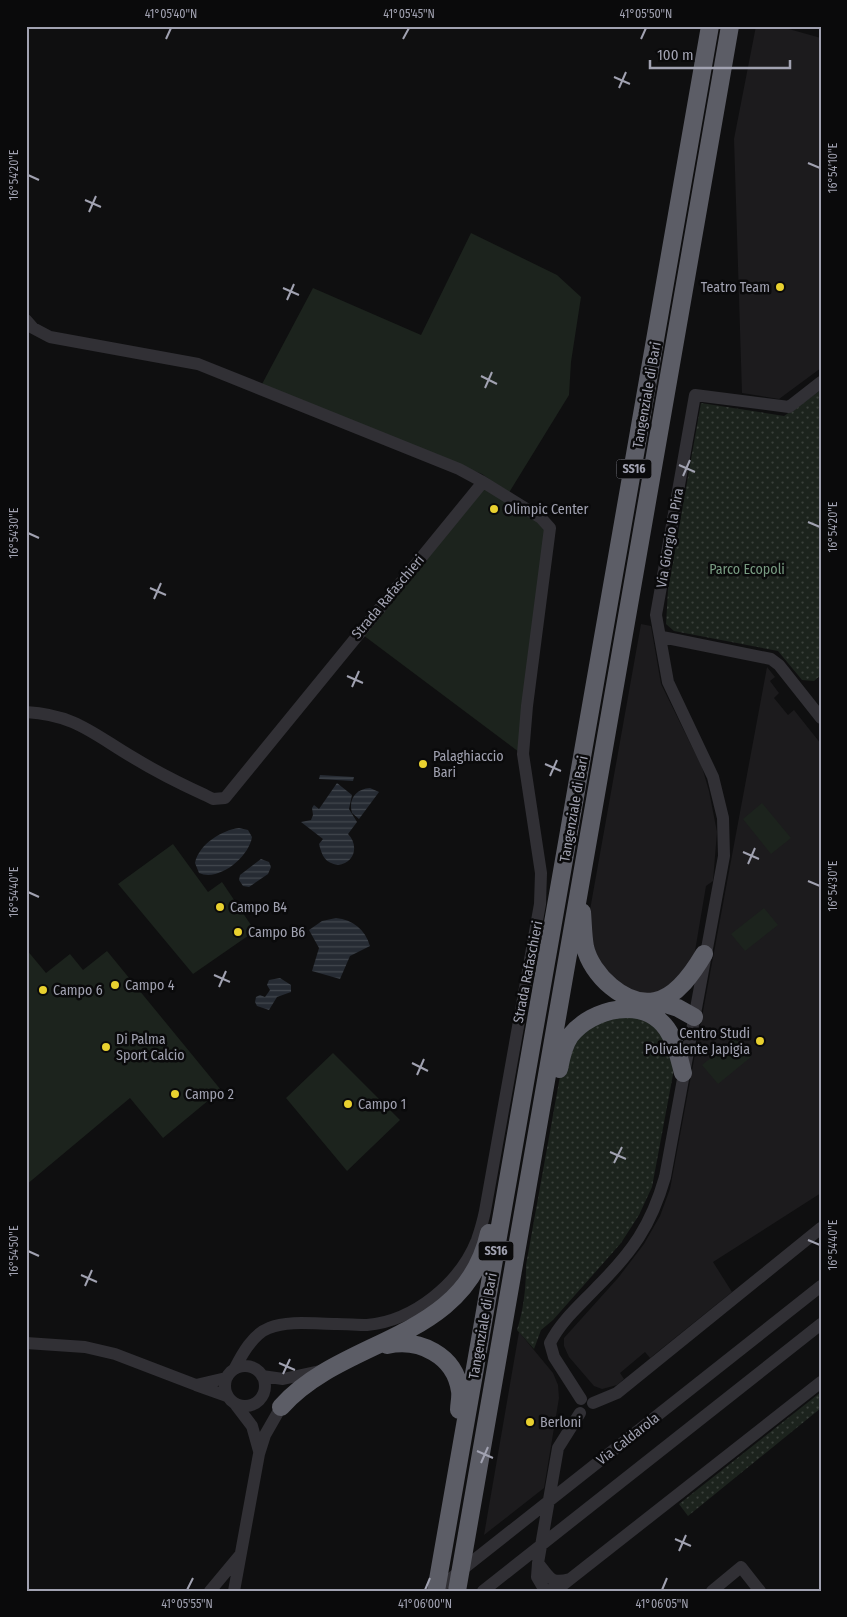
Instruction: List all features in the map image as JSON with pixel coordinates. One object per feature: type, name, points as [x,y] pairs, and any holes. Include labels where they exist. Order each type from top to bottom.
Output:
[{"type":"highway","name":"Tangenziale di Bari","points":[[436,1591],[710,26]]},
{"type":"highway","name":"Tangenziale di Bari","points":[[457,1591],[730,26]]},
{"type":"highway","points":[[580,888],[585,948],[594,967],[609,984],[625,995],[641,1000],[656,1001],[678,1008],[694,1016]]},
{"type":"highway","points":[[656,1001],[684,982],[704,954]]},
{"type":"highway","points":[[532,1163],[551,1107],[563,1052],[569,1037],[591,1017],[609,1010],[628,1008],[658,1020],[677,1022],[694,1016]]},
{"type":"highway","points":[[658,1020],[667,1029],[676,1046],[683,1073]]},
{"type":"highway","points":[[281,1407],[312,1378],[408,1332],[442,1310],[466,1282],[482,1257],[494,1210],[513,1159]]},
{"type":"highway","points":[[377,1346],[395,1343],[426,1347],[444,1360],[454,1373],[460,1391],[450,1463],[454,1480]]},
{"type":"street","name":"Strada Rafaschieri","points":[[26,320],[33,328],[50,337],[174,358],[218,371],[459,469],[547,523],[550,534],[531,668],[523,754],[541,873],[540,904],[485,1211],[477,1241],[466,1261],[446,1285],[413,1311],[368,1325],[277,1326],[267,1328],[257,1336]]},
{"type":"street","name":"Via Giorgio la Pira","points":[[662,637],[656,615],[695,395],[789,407],[821,382]]},
{"type":"street","name":"Strada Rafaschieri","points":[[26,712],[58,716],[87,727],[146,766],[213,798],[225,798],[483,482]]},
{"type":"street","points":[[587,1401],[554,1357],[550,1343],[557,1329],[615,1269],[646,1227],[656,1207],[665,1178],[704,954],[724,856],[723,818],[713,777],[668,682],[662,637],[771,659],[779,665],[821,718]]},
{"type":"street","points":[[551,1591],[544,1589],[537,1577],[538,1563],[558,1448],[580,1413],[577,1405],[618,1394],[821,1228]]},
{"type":"street","name":"Via Caldarola","points":[[436,1591],[821,1286]]},
{"type":"street","name":"Via Caldarola","points":[[483,1591],[821,1324]]},
{"type":"street","points":[[257,1336],[226,1378],[224,1384],[232,1400],[252,1426],[259,1454]]},
{"type":"street","points":[[26,1342],[85,1347],[115,1354],[247,1406],[257,1402],[264,1392],[253,1352],[257,1336]]},
{"type":"street","points":[[235,1368],[242,1366],[260,1376],[283,1379],[329,1369]]},
{"type":"street","points":[[260,1376],[272,1398],[281,1407]]},
{"type":"street","points":[[196,1385],[226,1378]]},
{"type":"street","points":[[555,1591],[821,1382]]},
{"type":"street","points":[[257,1402],[281,1407]]},
{"type":"street","points":[[234,1590],[259,1454],[265,1435],[281,1407]]},
{"type":"street","points":[[210,1591],[241,1554]]},
{"type":"street","points":[[538,1563],[551,1580],[556,1582],[570,1579]]},
{"type":"street","points":[[712,1591],[740,1567],[760,1591]]},
{"type":"shaded area","name":"Teatro Team","points":[[756,26],[778,26],[821,38],[821,368],[779,399],[742,393],[734,139]]},
{"type":"shaded area","points":[[641,624],[651,626],[661,684],[702,767],[717,832],[713,881],[706,886],[694,957],[678,982],[649,996],[620,985],[594,956],[588,921]]},
{"type":"shaded area","name":"Centro Studi Polivalente Japigia","points":[[767,667],[775,677],[770,681],[779,693],[774,698],[788,715],[794,710],[821,744],[821,1193],[713,1262],[732,1292],[650,1358],[645,1352],[620,1373],[624,1379],[617,1385],[602,1389],[594,1386],[569,1357],[564,1346],[564,1338],[618,1278],[644,1244],[660,1216],[670,1189]]},
{"type":"shaded area","points":[[320,775],[354,777],[353,781],[319,779]]},
{"type":"shaded area","points":[[337,783],[352,795],[349,809],[357,822],[348,834],[353,843],[354,853],[344,864],[338,865],[330,863],[321,852],[319,844],[323,839],[301,822],[311,820],[314,805],[319,809]]},
{"type":"shaded area","points":[[370,788],[379,792],[359,819],[352,813],[352,799],[361,790]]},
{"type":"shaded area","points":[[239,828],[248,830],[252,837],[250,845],[239,860],[224,871],[215,874],[199,873],[195,863],[197,856],[206,844],[219,835]]},
{"type":"shaded area","points":[[261,859],[269,862],[271,867],[268,874],[249,887],[243,886],[239,880],[240,875]]},
{"type":"shaded area","points":[[336,918],[358,926],[370,946],[350,956],[340,979],[312,971],[319,948],[309,930],[322,921]]},
{"type":"shaded area","points":[[280,978],[291,985],[291,992],[277,997],[269,1010],[257,1006],[255,1002],[256,997],[260,995],[265,997],[270,990],[267,985],[269,980]]},
{"type":"shaded area","points":[[519,1332],[553,1373],[558,1385],[559,1398],[544,1488],[484,1535]]},
{"type":"green space","name":"Olimpic Center","points":[[471,233],[557,275],[581,297],[571,362],[569,395],[505,499],[547,523],[519,752],[363,635],[489,479],[482,474],[261,386],[313,288],[421,335]]},
{"type":"green space","name":"Parco Ecopoli","points":[[821,390],[821,675],[814,681],[802,680],[778,651],[674,631],[666,624],[668,590],[701,403],[784,416]]},
{"type":"green space","points":[[762,803],[791,838],[771,854],[743,819]]},
{"type":"green space","points":[[173,844],[208,892],[222,882],[255,931],[193,974],[118,884]]},
{"type":"green space","points":[[764,908],[778,925],[745,951],[731,934]]},
{"type":"green space","name":"Di Palma Sport Calcio","points":[[26,949],[46,973],[70,954],[83,970],[107,951],[221,1090],[163,1138],[130,1098],[26,1185]]},
{"type":"green space","points":[[605,1017],[644,1018],[666,1038],[674,1069],[652,1187],[639,1215],[621,1243],[553,1320],[541,1330],[534,1349],[517,1330],[524,1298],[526,1265],[562,1065],[571,1044]]},
{"type":"green space","points":[[735,1038],[751,1057],[718,1084],[702,1065]]},
{"type":"green space","name":"Campo 1","points":[[333,1053],[400,1120],[347,1171],[286,1098]]},
{"type":"green space","points":[[821,1392],[821,1408],[688,1516],[679,1504]]},
{"type":"place","name":"Teatro Team","points":[[780,287]]},
{"type":"place","name":"Olimpic Center","points":[[494,509]]},
{"type":"place","name":"Palaghiaccio Bari","points":[[423,764]]},
{"type":"place","name":"Campo B4","points":[[220,907]]},
{"type":"place","name":"Campo B6","points":[[238,932]]},
{"type":"place","name":"Campo 4","points":[[115,985]]},
{"type":"place","name":"Campo 6","points":[[43,990]]},
{"type":"place","name":"Centro Studi Polivalente Japigia","points":[[760,1041]]},
{"type":"place","name":"Di Palma Sport Calcio","points":[[106,1047]]},
{"type":"place","name":"Campo 2","points":[[175,1094]]},
{"type":"place","name":"Campo 1","points":[[348,1104]]},
{"type":"place","name":"Berloni","points":[[530,1422]]}]
